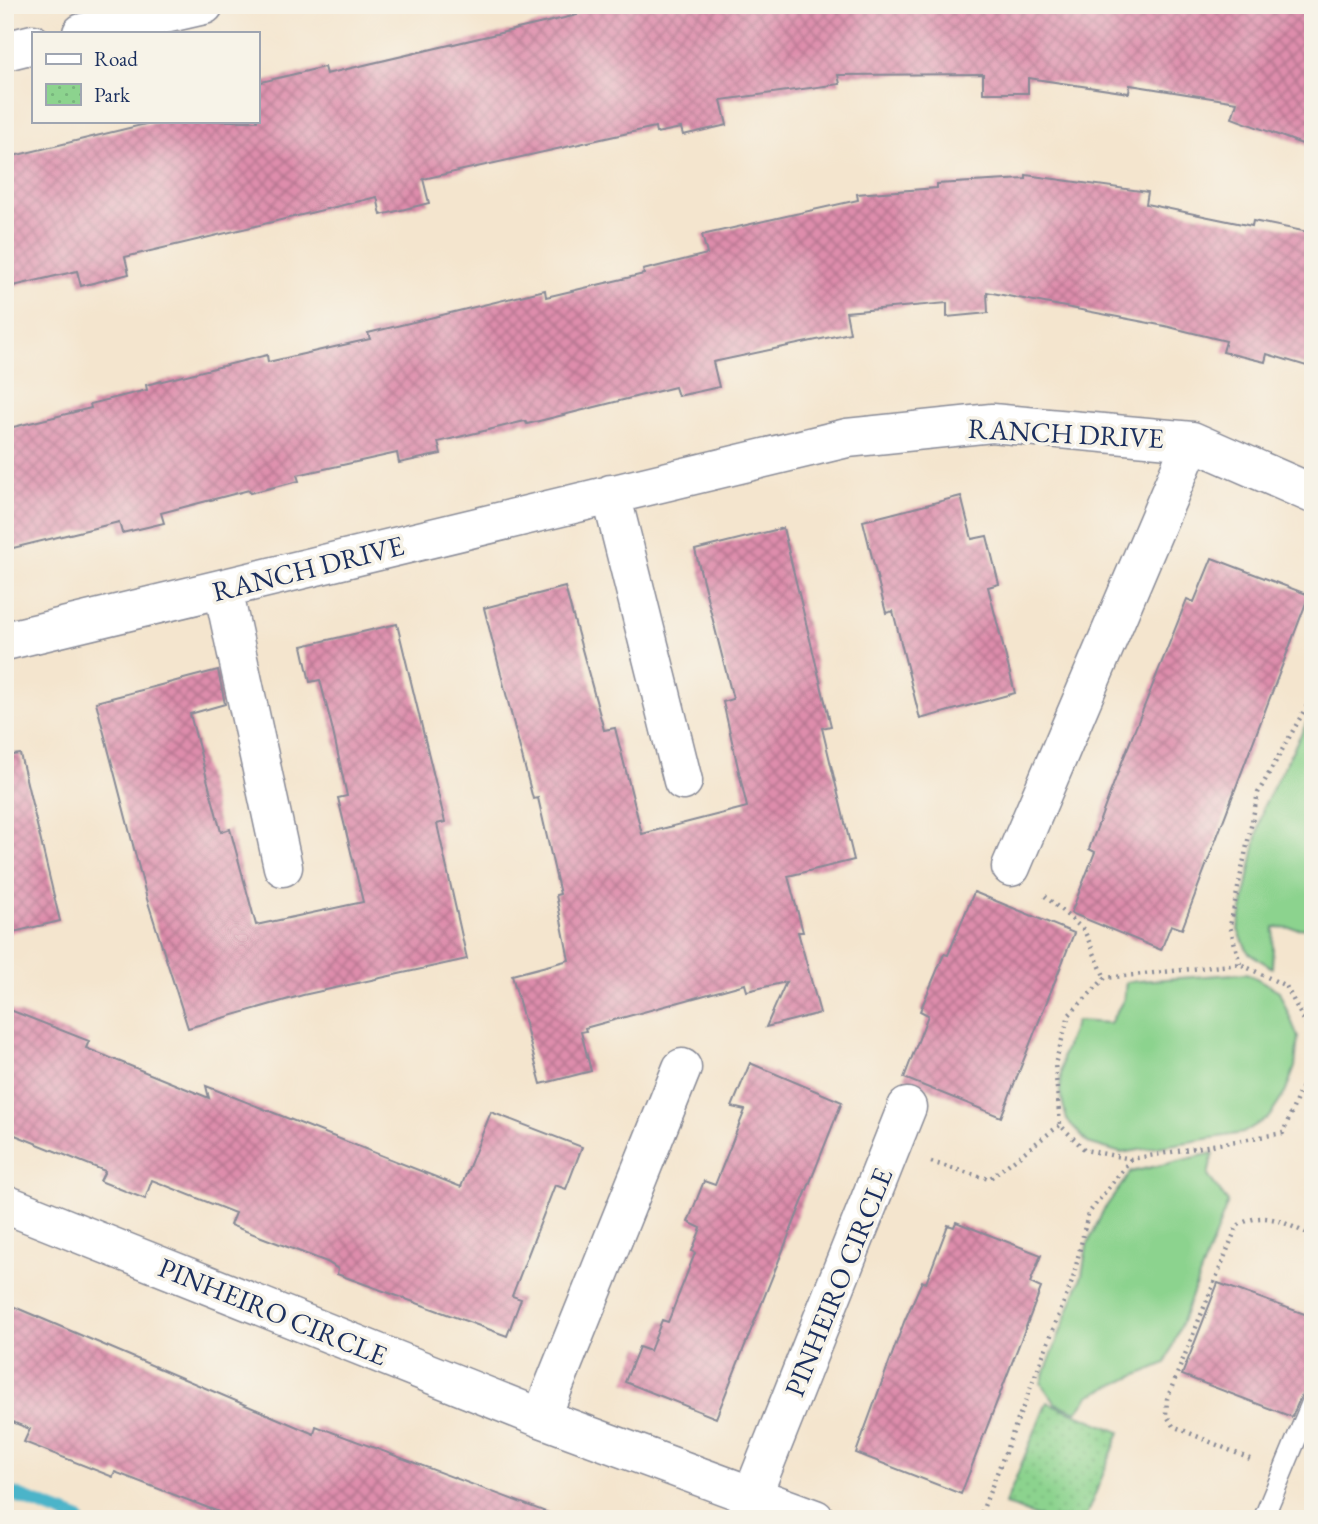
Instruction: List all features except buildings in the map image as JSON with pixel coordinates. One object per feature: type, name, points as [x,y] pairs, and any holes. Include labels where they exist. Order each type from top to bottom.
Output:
[{"type":"street","points":[[86,32],[204,5]]},
{"type":"street","points":[[5,51],[32,44]]},
{"type":"street","name":"RANCH DRIVE","points":[[5,641],[847,438],[992,423],[1192,440],[1313,494]]},
{"type":"street","name":"RANCH DRIVE","points":[[1012,867],[1192,440]]},
{"type":"street","points":[[611,494],[683,781]]},
{"type":"street","points":[[223,589],[284,867]]},
{"type":"street","points":[[541,1418],[682,1068]]},
{"type":"street","name":"PINHEIRO CIRCLE","points":[[752,1496],[907,1107]]},
{"type":"street","name":"PINHEIRO CIRCLE","points":[[5,1204],[541,1418],[815,1519]]},
{"type":"lane","points":[[1264,1519],[1313,1399]]},
{"type":"path","points":[[1240,964],[1230,926],[1258,793],[1313,695]]},
{"type":"path","points":[[1012,867],[1084,930],[1105,978]]},
{"type":"path","points":[[1313,1038],[1286,986],[1240,964],[1105,978],[1069,1015],[1055,1064],[1060,1125],[1084,1150],[1131,1159],[1283,1133],[1313,1059]]},
{"type":"path","points":[[1302,1086],[1313,1090]]},
{"type":"path","points":[[891,1150],[989,1179],[1060,1125]]},
{"type":"path","points":[[979,1519],[1073,1279],[1088,1214],[1131,1159]]},
{"type":"path","points":[[1282,1474],[1173,1426],[1166,1414],[1167,1399],[1237,1226],[1252,1217],[1268,1218],[1313,1236]]},
{"type":"green space","points":[[1313,711],[1313,929],[1274,927],[1272,968],[1248,952],[1238,930],[1263,807]]},
{"type":"green space","points":[[1247,973],[1279,991],[1298,1037],[1295,1067],[1285,1093],[1270,1116],[1243,1133],[1121,1153],[1088,1143],[1067,1120],[1060,1092],[1062,1057],[1076,1021],[1110,1023],[1124,999],[1126,982]]},
{"type":"green space","points":[[1213,1153],[1208,1176],[1228,1202],[1166,1363],[1090,1395],[1077,1412],[1055,1403],[1041,1383],[1082,1275],[1087,1246],[1103,1211],[1131,1172]]},
{"type":"green space","points":[[1047,1402],[1120,1432],[1085,1519],[1043,1519],[1005,1504]]},
{"type":"waterway","points":[[5,1491],[78,1519]]}]
